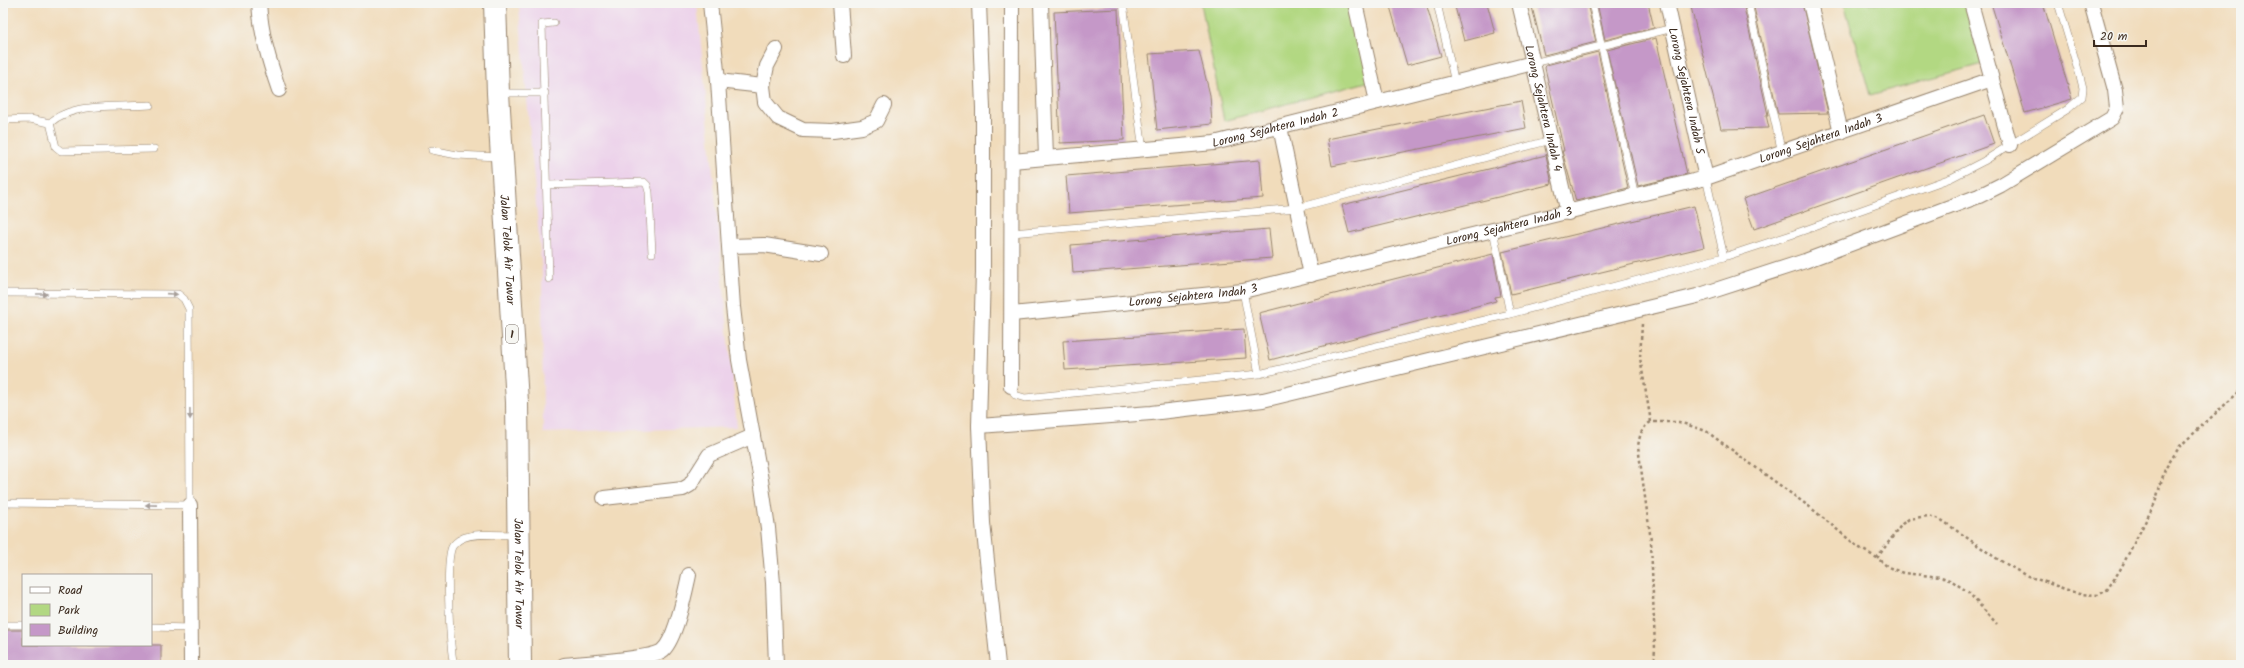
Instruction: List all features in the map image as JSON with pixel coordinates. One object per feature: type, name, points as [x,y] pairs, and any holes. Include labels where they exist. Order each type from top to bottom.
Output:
[{"type":"main road","name":"Jalan Telok Air Tawar","points":[[495,3],[501,157],[517,402],[520,535],[520,665]]},
{"type":"street","points":[[259,3],[266,53],[279,90]]},
{"type":"street","points":[[710,3],[718,81],[739,360],[752,436],[762,480],[768,528],[773,583],[776,665]]},
{"type":"street","points":[[840,3],[844,56]]},
{"type":"street","points":[[979,3],[984,108],[984,194],[979,426],[983,523],[998,665]]},
{"type":"street","points":[[1011,386],[1012,3]]},
{"type":"street","points":[[1041,3],[1046,158]]},
{"type":"street","points":[[1355,3],[1377,102]]},
{"type":"street","name":"Lorong Sejahtera Indah 4","points":[[1519,3],[1568,213]]},
{"type":"street","name":"Lorong Sejahtera Indah 5","points":[[1667,3],[1706,178]]},
{"type":"street","points":[[1810,3],[1841,132]]},
{"type":"street","points":[[1971,3],[2010,145]]},
{"type":"street","points":[[979,426],[1159,412],[1263,400],[1390,368],[1643,310],[1755,278],[1979,196],[2001,185],[2112,118],[2117,108],[2115,90],[2091,3]]},
{"type":"street","points":[[776,49],[767,66],[763,86],[765,102],[778,118],[803,130],[833,131],[862,127],[876,121],[884,105]]},
{"type":"street","name":"Lorong Sejahtera Indah 2","points":[[1012,161],[1214,143],[1533,64]]},
{"type":"street","name":"Lorong Sejahtera Indah 3","points":[[1012,314],[1243,291],[1568,213],[1706,178],[1992,80]]},
{"type":"street","points":[[718,81],[763,86]]},
{"type":"street","points":[[1280,127],[1310,275]]},
{"type":"street","points":[[730,246],[764,245],[821,254]]},
{"type":"street","points":[[604,498],[683,489],[690,485],[709,455],[752,436]]},
{"type":"street","points":[[190,505],[191,665]]},
{"type":"street","points":[[564,665],[646,656],[663,651],[669,641],[681,608],[689,575]]},
{"type":"lane","points":[[1123,3],[1143,150]]},
{"type":"lane","points":[[1437,3],[1455,83]]},
{"type":"lane","points":[[1592,3],[1635,196]]},
{"type":"lane","points":[[1748,3],[1782,153]]},
{"type":"lane","points":[[1011,386],[1015,395],[1025,398],[1259,374],[1510,314],[1724,257],[1951,178],[1984,161],[2010,145],[2068,109],[2082,97],[2083,88],[2080,76],[2058,3]]},
{"type":"lane","points":[[549,279],[542,24],[554,23]]},
{"type":"lane","points":[[1533,64],[1672,28]]},
{"type":"lane","points":[[498,93],[545,93]]},
{"type":"lane","points":[[3,120],[30,119],[50,123],[65,113],[76,110],[150,105]]},
{"type":"lane","points":[[50,123],[56,147],[61,151],[154,149]]},
{"type":"lane","points":[[1012,234],[1297,208],[1551,140]]},
{"type":"lane","points":[[432,150],[457,155],[501,157]]},
{"type":"lane","points":[[1706,178],[1724,257]]},
{"type":"lane","points":[[547,185],[644,182],[647,185],[648,192],[652,254]]},
{"type":"lane","points":[[1493,230],[1510,314]]},
{"type":"lane","points":[[1243,291],[1259,374]]},
{"type":"lane","points":[[3,293],[178,294],[184,299],[189,309],[190,505],[3,503]]},
{"type":"lane","points":[[462,665],[453,661],[450,646],[449,565],[452,547],[461,539],[476,536],[520,535]]},
{"type":"lane","points":[[3,624],[22,625]]},
{"type":"lane","points":[[152,627],[191,628]]},
{"type":"path","points":[[1643,310],[1640,358],[1651,422]]},
{"type":"path","points":[[1877,558],[1902,524],[1909,519],[1928,516],[1940,520],[1996,558],[2025,575],[2078,594],[2098,595],[2107,590],[2120,570],[2156,503],[2165,469],[2180,446],[2241,390]]},
{"type":"path","points":[[1651,665],[1654,660],[1655,648],[1651,541],[1638,446],[1640,435],[1644,426],[1651,422],[1679,422],[1706,431],[1811,508],[1858,547],[1896,571],[1912,575],[1941,577],[1952,580],[1968,592],[1997,624]]},
{"type":"shaded area","points":[[697,3],[737,427],[543,433],[542,273],[519,6]]},
{"type":"green space","points":[[1201,3],[1351,3],[1374,80],[1224,121]]},
{"type":"green space","points":[[1844,3],[1965,3],[1982,64],[1870,95]]},
{"type":"building","points":[[1389,3],[1426,3],[1441,56],[1407,65]]},
{"type":"building","points":[[1454,3],[1487,3],[1495,33],[1464,41]]},
{"type":"building","points":[[1531,3],[1587,3],[1596,42],[1544,55]]},
{"type":"building","points":[[1597,3],[1648,3],[1654,28],[1605,40]]},
{"type":"building","points":[[1690,3],[1743,3],[1768,115],[1766,115],[1769,128],[1721,129]]},
{"type":"building","points":[[1753,3],[1802,3],[1828,113],[1778,114]]},
{"type":"building","points":[[1991,3],[2043,3],[2072,99],[2025,113]]},
{"type":"building","points":[[1118,9],[1124,140],[1060,143],[1054,12]]},
{"type":"building","points":[[1656,38],[1687,174],[1638,186],[1607,50]]},
{"type":"building","points":[[1199,51],[1210,95],[1212,124],[1157,130],[1149,54]]},
{"type":"building","points":[[1598,52],[1628,188],[1576,201],[1562,151],[1564,151],[1545,68],[1546,65]]},
{"type":"building","points":[[1521,101],[1526,128],[1332,166],[1327,139]]},
{"type":"building","points":[[1984,115],[1994,144],[1754,229],[1743,199]]},
{"type":"building","points":[[1546,155],[1552,184],[1349,233],[1342,205]]},
{"type":"building","points":[[1260,160],[1263,198],[1069,213],[1066,176]]},
{"type":"building","points":[[1694,206],[1704,247],[1511,294],[1502,252]]},
{"type":"building","points":[[1269,229],[1272,258],[1073,273],[1071,245]]},
{"type":"building","points":[[1493,254],[1501,296],[1495,297],[1496,301],[1270,360],[1259,313]]},
{"type":"building","points":[[1244,329],[1246,358],[1065,370],[1063,341]]},
{"type":"building","points":[[3,630],[22,630],[22,646],[161,645],[161,665],[3,665]]}]
